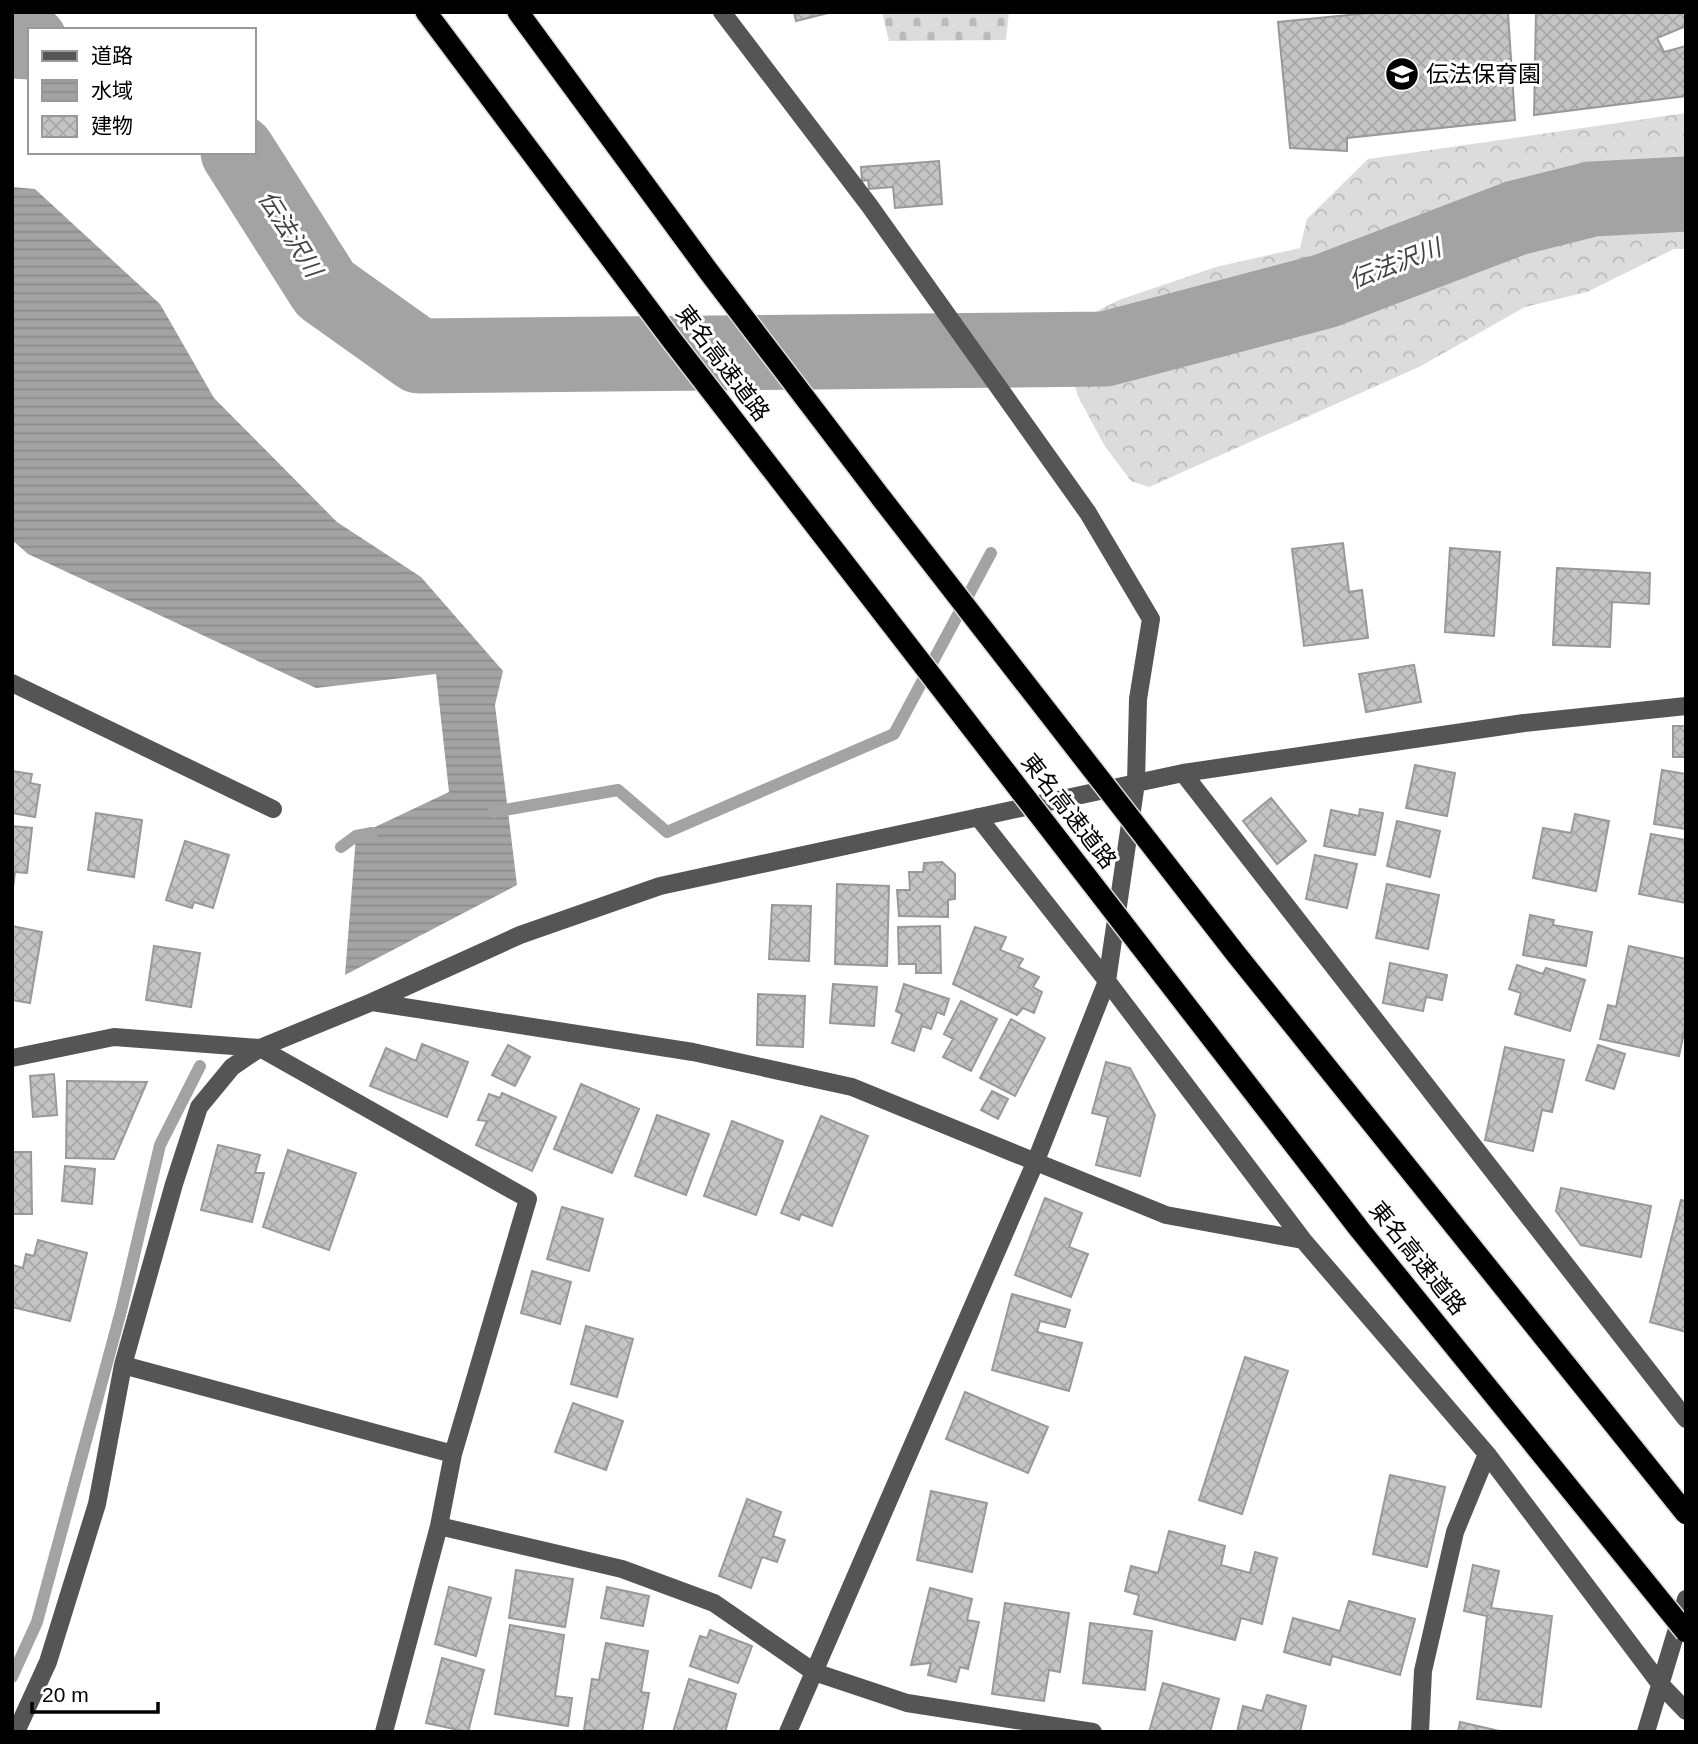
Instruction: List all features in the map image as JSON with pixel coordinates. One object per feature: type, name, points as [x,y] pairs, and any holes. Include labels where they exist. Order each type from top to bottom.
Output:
[{"type":"highway","name":"東名高速道路","points":[[426,12],[838,555],[1360,1230],[1686,1632]]},
{"type":"highway","name":"東名高速道路","points":[[518,12],[709,272],[882,499],[1236,954],[1686,1514]]},
{"type":"street","points":[[722,12],[869,205],[1088,513],[1151,619],[1138,699],[1136,783],[1107,981],[1035,1163],[788,1732]]},
{"type":"street","points":[[12,683],[273,809]]},
{"type":"street","points":[[16,1732],[48,1662],[97,1504],[123,1365],[174,1184],[199,1107],[232,1068],[260,1048],[372,1002],[520,935],[660,886],[1183,773],[1524,723],[1686,706]]},
{"type":"street","points":[[1183,773],[1686,1419]]},
{"type":"street","points":[[978,817],[1107,981],[1303,1240],[1487,1454],[1661,1685],[1686,1711]]},
{"type":"street","points":[[372,1002],[693,1052],[852,1087],[1166,1215],[1303,1240]]},
{"type":"street","points":[[12,1058],[114,1037],[260,1048],[528,1199],[453,1454],[439,1526],[384,1732]]},
{"type":"street","points":[[123,1365],[453,1454]]},
{"type":"street","points":[[1420,1732],[1423,1671],[1455,1532],[1487,1454]]},
{"type":"street","points":[[439,1526],[622,1569],[714,1603],[814,1672],[907,1703],[1065,1730],[1093,1732]]},
{"type":"street","points":[[1646,1732],[1686,1599]]},
{"type":"green space","points":[[882,12],[1009,12],[1006,40],[889,41]]},
{"type":"green space","points":[[1686,113],[1686,249],[1674,249],[1587,292],[1525,307],[1419,367],[1149,487],[1131,481],[1104,445],[1078,396],[1059,330],[1119,300],[1216,267],[1300,248],[1307,219],[1368,159]]},
{"type":"water","points":[[12,187],[35,189],[160,304],[214,398],[337,522],[421,577],[503,671],[495,705],[517,885],[345,975],[356,836],[449,792],[436,674],[316,688],[28,554],[12,540]]},
{"type":"building","points":[[794,12],[832,12],[796,21]]},
{"type":"building","points":[[1379,12],[1517,12],[1508,13],[1515,120],[1347,138],[1347,151],[1290,148],[1278,22]]},
{"type":"building","points":[[1536,12],[1686,12],[1686,26],[1657,38],[1664,52],[1686,46],[1686,96],[1534,115]]},
{"type":"building","points":[[939,161],[942,204],[895,208],[893,187],[869,189],[868,180],[862,181],[861,167]]},
{"type":"building","points":[[1343,543],[1349,592],[1362,590],[1368,638],[1304,646],[1292,549]]},
{"type":"building","points":[[1450,548],[1500,552],[1494,636],[1445,632]]},
{"type":"building","points":[[1557,568],[1650,573],[1649,604],[1612,602],[1610,647],[1553,645]]},
{"type":"building","points":[[1414,665],[1421,702],[1366,712],[1359,674]]},
{"type":"building","points":[[1673,726],[1686,726],[1686,757],[1673,757]]},
{"type":"building","points":[[1415,765],[1455,773],[1447,816],[1406,808]]},
{"type":"building","points":[[1662,770],[1686,774],[1686,829],[1654,824]]},
{"type":"building","points":[[12,771],[32,774],[30,783],[40,785],[35,817],[12,813]]},
{"type":"building","points":[[1271,798],[1306,841],[1277,864],[1243,821]]},
{"type":"building","points":[[1360,809],[1383,813],[1375,855],[1324,846],[1331,810],[1359,816]]},
{"type":"building","points":[[96,813],[142,820],[134,877],[88,870]]},
{"type":"building","points":[[1575,814],[1609,821],[1596,891],[1533,878],[1543,828],[1571,833]]},
{"type":"building","points":[[1397,821],[1440,831],[1430,877],[1387,866]]},
{"type":"building","points":[[12,826],[32,828],[27,873],[15,872],[13,888]]},
{"type":"building","points":[[1651,834],[1686,840],[1686,903],[1639,894]]},
{"type":"building","points":[[185,841],[229,855],[213,908],[194,902],[192,908],[166,900]]},
{"type":"building","points":[[1315,855],[1357,864],[1347,908],[1306,899]]},
{"type":"building","points":[[942,862],[955,874],[955,899],[948,900],[948,917],[899,916],[897,890],[910,890],[909,872],[923,872],[924,863]]},
{"type":"building","points":[[837,884],[889,886],[887,966],[835,964]]},
{"type":"building","points":[[1387,884],[1439,895],[1428,949],[1376,938]]},
{"type":"building","points":[[772,905],[811,906],[809,961],[769,959]]},
{"type":"building","points":[[1530,915],[1554,920],[1553,925],[1592,932],[1586,966],[1523,955]]},
{"type":"building","points":[[12,926],[42,932],[30,1003],[12,1000]]},
{"type":"building","points":[[940,926],[941,973],[916,973],[916,964],[899,964],[898,927]]},
{"type":"building","points":[[975,927],[1006,937],[1000,950],[1023,959],[1018,967],[1039,977],[1033,987],[1042,992],[1034,1013],[1023,1008],[1017,1015],[953,984]]},
{"type":"building","points":[[154,946],[200,953],[191,1007],[146,1000]]},
{"type":"building","points":[[1629,946],[1686,959],[1686,1023],[1679,1056],[1600,1039],[1608,1005],[1616,1007]]},
{"type":"building","points":[[1390,963],[1447,975],[1442,1000],[1426,997],[1423,1011],[1383,1003]]},
{"type":"building","points":[[1517,965],[1543,974],[1546,968],[1585,980],[1570,1031],[1515,1014],[1521,993],[1509,989]]},
{"type":"building","points":[[833,984],[877,987],[874,1026],[830,1023]]},
{"type":"building","points":[[904,984],[949,999],[944,1015],[937,1012],[931,1029],[922,1026],[914,1051],[892,1043],[902,1014],[896,1011]]},
{"type":"building","points":[[758,994],[805,996],[803,1047],[757,1045]]},
{"type":"building","points":[[961,1001],[997,1019],[971,1071],[943,1057],[953,1039],[944,1034]]},
{"type":"building","points":[[1011,1019],[1045,1038],[1015,1096],[980,1078]]},
{"type":"building","points":[[422,1044],[468,1062],[447,1117],[370,1086],[386,1048],[416,1061]]},
{"type":"building","points":[[508,1045],[530,1057],[515,1086],[492,1075]]},
{"type":"building","points":[[1598,1045],[1625,1054],[1614,1089],[1586,1080]]},
{"type":"building","points":[[1505,1047],[1564,1060],[1552,1112],[1542,1110],[1533,1151],[1485,1140]]},
{"type":"building","points":[[1106,1062],[1130,1068],[1155,1115],[1140,1176],[1096,1165],[1108,1117],[1092,1113]]},
{"type":"building","points":[[54,1074],[57,1115],[33,1117],[30,1076]]},
{"type":"building","points":[[67,1081],[147,1082],[114,1159],[66,1158]]},
{"type":"building","points":[[581,1084],[639,1109],[612,1173],[554,1149]]},
{"type":"building","points":[[992,1091],[1008,1099],[998,1119],[981,1110]]},
{"type":"building","points":[[502,1093],[556,1117],[532,1171],[476,1145],[487,1121],[478,1120],[489,1094],[500,1098]]},
{"type":"building","points":[[657,1115],[709,1134],[686,1195],[635,1176]]},
{"type":"building","points":[[821,1116],[868,1136],[832,1226],[801,1214],[799,1220],[781,1213]]},
{"type":"building","points":[[732,1121],[783,1141],[756,1215],[704,1196]]},
{"type":"building","points":[[218,1145],[260,1155],[255,1173],[264,1173],[252,1222],[201,1210]]},
{"type":"building","points":[[288,1150],[356,1173],[329,1250],[263,1227]]},
{"type":"building","points":[[12,1152],[31,1152],[32,1214],[12,1214]]},
{"type":"building","points":[[65,1166],[95,1169],[92,1204],[62,1201]]},
{"type":"building","points":[[1561,1188],[1651,1206],[1641,1257],[1581,1245],[1556,1211]]},
{"type":"building","points":[[1045,1198],[1082,1213],[1069,1247],[1088,1254],[1071,1297],[1015,1275]]},
{"type":"building","points":[[1681,1200],[1686,1201],[1686,1332],[1650,1322]]},
{"type":"building","points":[[562,1207],[603,1219],[589,1271],[547,1259]]},
{"type":"building","points":[[38,1240],[87,1253],[70,1321],[12,1307],[13,1265],[23,1268],[26,1254],[34,1256]]},
{"type":"building","points":[[532,1271],[571,1282],[560,1324],[521,1313]]},
{"type":"building","points":[[1012,1294],[1070,1310],[1065,1327],[1040,1321],[1037,1332],[1082,1343],[1069,1391],[992,1370]]},
{"type":"building","points":[[586,1326],[633,1339],[617,1397],[571,1384]]},
{"type":"building","points":[[1245,1357],[1288,1371],[1242,1514],[1199,1500]]},
{"type":"building","points":[[965,1392],[1048,1427],[1028,1473],[946,1439]]},
{"type":"building","points":[[573,1403],[623,1421],[606,1470],[555,1452]]},
{"type":"building","points":[[1390,1475],[1445,1487],[1427,1567],[1373,1554]]},
{"type":"building","points":[[931,1491],[987,1503],[972,1572],[917,1560]]},
{"type":"building","points":[[747,1499],[781,1512],[773,1536],[785,1540],[777,1562],[762,1557],[751,1588],[719,1576]]},
{"type":"building","points":[[1169,1531],[1225,1546],[1221,1565],[1250,1573],[1255,1552],[1277,1558],[1262,1624],[1241,1618],[1235,1640],[1134,1614],[1139,1595],[1125,1591],[1131,1566],[1158,1573]]},
{"type":"building","points":[[1473,1565],[1499,1571],[1491,1608],[1552,1616],[1541,1707],[1477,1699],[1487,1616],[1464,1611]]},
{"type":"building","points":[[516,1570],[573,1579],[565,1627],[509,1618]]},
{"type":"building","points":[[449,1587],[491,1598],[476,1656],[435,1644]]},
{"type":"building","points":[[607,1587],[649,1596],[643,1626],[601,1618]]},
{"type":"building","points":[[930,1588],[972,1599],[967,1620],[979,1622],[968,1669],[960,1667],[956,1682],[928,1675],[931,1663],[911,1665]]},
{"type":"building","points":[[1349,1601],[1415,1619],[1400,1675],[1332,1656],[1330,1665],[1284,1652],[1293,1618],[1340,1631]]},
{"type":"building","points":[[1005,1603],[1069,1613],[1060,1672],[1049,1670],[1044,1701],[992,1694]]},
{"type":"building","points":[[1090,1623],[1152,1631],[1145,1690],[1083,1683]]},
{"type":"building","points":[[510,1625],[564,1635],[555,1696],[572,1698],[568,1726],[495,1714]]},
{"type":"building","points":[[710,1630],[752,1646],[738,1683],[690,1666],[700,1636],[707,1638]]},
{"type":"building","points":[[606,1643],[648,1651],[641,1692],[649,1693],[642,1732],[584,1730],[592,1679],[599,1680]]},
{"type":"building","points":[[442,1658],[484,1670],[468,1732],[426,1723]]},
{"type":"building","points":[[689,1679],[736,1694],[725,1732],[673,1732]]},
{"type":"building","points":[[1163,1683],[1219,1699],[1210,1732],[1149,1732]]},
{"type":"building","points":[[1267,1695],[1306,1706],[1300,1732],[1237,1732],[1243,1706],[1262,1711]]},
{"type":"building","points":[[1460,1722],[1504,1732],[1458,1732]]},
{"type":"waterway","name":"伝法沢川","points":[[12,41],[28,42]]},
{"type":"waterway","points":[[239,154],[325,289],[419,356],[1105,349],[1325,291],[1516,218],[1592,199],[1686,194]]},
{"type":"waterway","points":[[493,812],[618,790],[667,832],[894,734],[991,553]]},
{"type":"waterway","points":[[341,847],[356,836],[372,833]]},
{"type":"waterway","points":[[12,1677],[37,1622],[121,1311],[160,1145],[200,1066]]},
{"type":"place","name":"伝法保育園","points":[[1402,74]]}]
